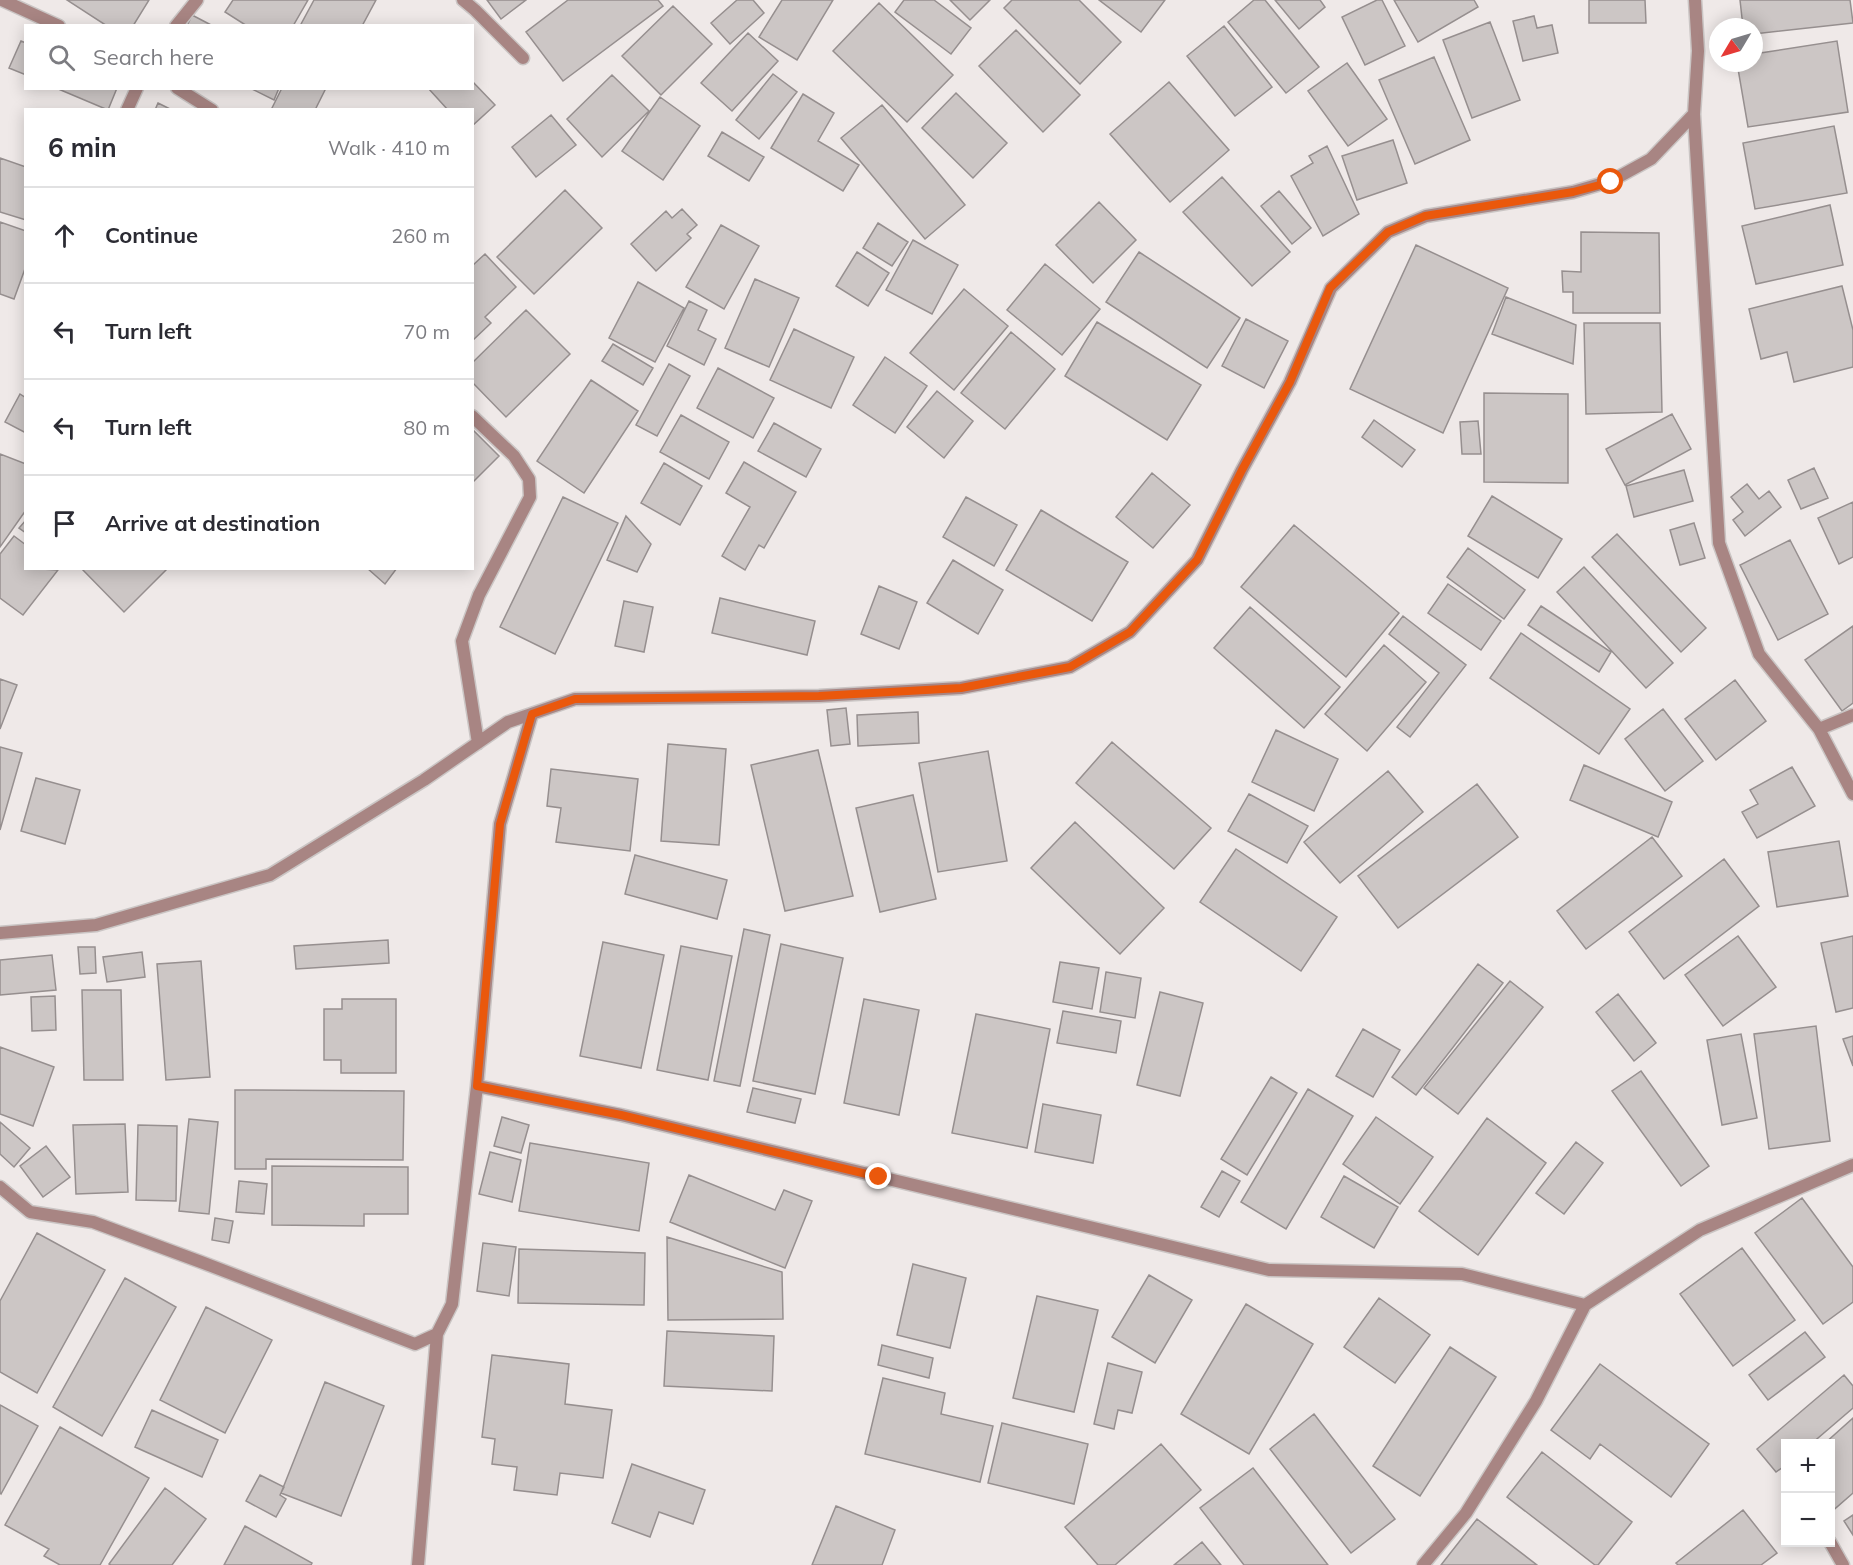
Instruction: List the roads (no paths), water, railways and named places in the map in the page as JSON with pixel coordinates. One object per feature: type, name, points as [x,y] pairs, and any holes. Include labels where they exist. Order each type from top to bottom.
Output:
[{"type":"street","points":[[2,0],[55,24]]},
{"type":"street","points":[[178,24],[197,0]]},
{"type":"street","points":[[463,0],[523,58]]},
{"type":"street","points":[[1695,0],[1698,51],[1694,114],[1719,543],[1759,654],[1819,729],[1853,794]]},
{"type":"street","points":[[128,108],[136,90]]},
{"type":"street","points":[[180,90],[209,108]]},
{"type":"street","points":[[0,933],[96,925],[270,875],[424,780],[508,722],[575,699],[819,696],[961,688],[1070,667],[1130,632],[1197,560],[1290,382],[1330,288],[1388,232],[1425,216],[1573,192],[1611,182],[1651,159],[1694,114]]},
{"type":"street","points":[[474,418],[514,456],[529,479],[530,497],[479,595],[462,641],[478,743]]},
{"type":"street","points":[[418,1565],[437,1334],[452,1304],[477,1086],[500,824],[532,714]]},
{"type":"street","points":[[1819,729],[1853,715]]},
{"type":"street","points":[[477,1086],[621,1115],[1269,1270],[1462,1274],[1585,1305]]},
{"type":"street","points":[[1423,1565],[1466,1513],[1536,1401],[1585,1305],[1700,1230],[1853,1165]]},
{"type":"street","points":[[0,1187],[30,1212],[93,1222],[415,1344],[437,1334]]},
{"type":"street","points":[[1833,1547],[1843,1565]]}]
